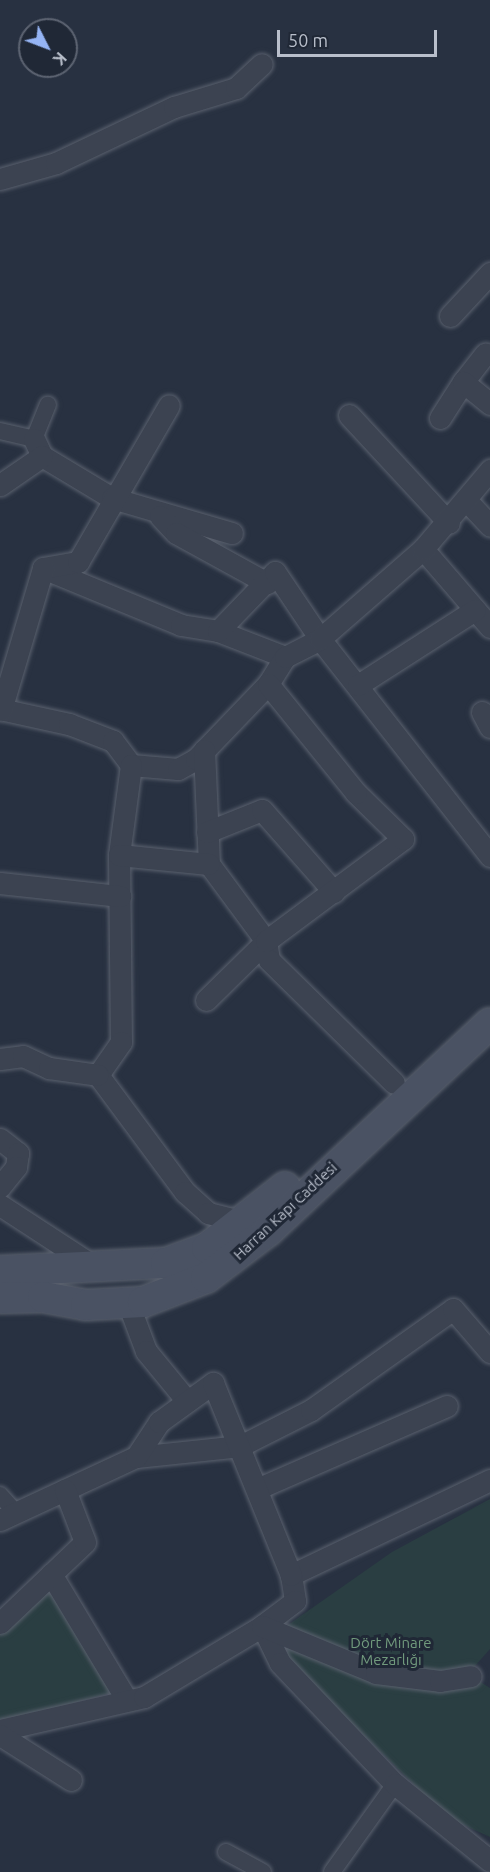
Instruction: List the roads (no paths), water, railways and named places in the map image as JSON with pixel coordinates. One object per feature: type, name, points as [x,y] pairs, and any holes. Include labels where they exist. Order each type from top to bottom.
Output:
[{"type":"main road","name":"Harran Kapı Caddesi","points":[[0,1270],[98,1269],[166,1263],[207,1248],[243,1222],[394,1083],[490,1002]]},
{"type":"main road","name":"Harran Kapı Caddesi","points":[[0,1298],[128,1303],[206,1278],[231,1262],[490,1023]]},
{"type":"street","points":[[0,179],[56,163],[174,107],[236,88],[262,64]]},
{"type":"street","points":[[450,316],[490,273]]},
{"type":"street","points":[[440,418],[463,382],[485,354]]},
{"type":"street","points":[[463,382],[490,404]]},
{"type":"street","points":[[0,485],[38,448],[48,405]]},
{"type":"street","points":[[43,568],[78,562],[112,498],[169,405]]},
{"type":"street","points":[[349,415],[449,523]]},
{"type":"street","points":[[0,431],[38,448],[112,498],[159,515],[232,533]]},
{"type":"street","points":[[131,765],[178,769],[204,750],[268,684],[285,657],[320,639],[423,549],[449,523],[490,470]]},
{"type":"street","points":[[467,501],[490,526]]},
{"type":"street","points":[[159,515],[176,533],[267,583]]},
{"type":"street","points":[[423,549],[490,627]]},
{"type":"street","points":[[43,568],[181,625],[218,631],[285,657]]},
{"type":"street","points":[[43,568],[1,714],[69,724],[113,741],[131,765],[119,855],[121,1042],[98,1075]]},
{"type":"street","points":[[218,631],[251,592],[267,583],[275,572],[320,639],[490,856]]},
{"type":"street","points":[[358,685],[475,610]]},
{"type":"street","points":[[206,1000],[266,941],[403,839],[356,793],[268,684]]},
{"type":"street","points":[[204,750],[209,864],[266,941],[269,960],[288,982],[394,1083]]},
{"type":"street","points":[[207,832],[262,810],[334,892]]},
{"type":"street","points":[[119,855],[209,864]]},
{"type":"street","points":[[0,883],[120,896]]},
{"type":"street","points":[[0,1059],[23,1056],[49,1068],[98,1075],[185,1192],[208,1213],[243,1222]]},
{"type":"street","points":[[0,1139],[18,1153],[16,1167],[0,1187]]},
{"type":"street","points":[[0,1205],[98,1269]]},
{"type":"street","points":[[128,1303],[146,1351],[187,1401]]},
{"type":"street","points":[[0,1495],[8,1517],[136,1457],[240,1446],[311,1410],[453,1309],[487,1342]]},
{"type":"street","points":[[0,1730],[126,1699],[144,1697],[262,1626],[295,1601],[291,1575],[259,1488],[213,1383],[159,1422],[136,1457]]},
{"type":"street","points":[[259,1488],[447,1406]]},
{"type":"street","points":[[291,1575],[490,1480]]},
{"type":"street","points":[[0,1623],[85,1542],[65,1490]]},
{"type":"street","points":[[51,1574],[126,1699]]},
{"type":"street","points":[[262,1626],[376,1673],[440,1680],[471,1676]]},
{"type":"street","points":[[262,1626],[280,1663],[394,1784],[490,1862]]},
{"type":"street","points":[[0,1735],[71,1780]]},
{"type":"street","points":[[332,1872],[394,1784]]},
{"type":"street","points":[[226,1852],[263,1872]]},
{"type":"park label","name":"Dört Minare Mezarlığı","points":[[391,1650]]}]
